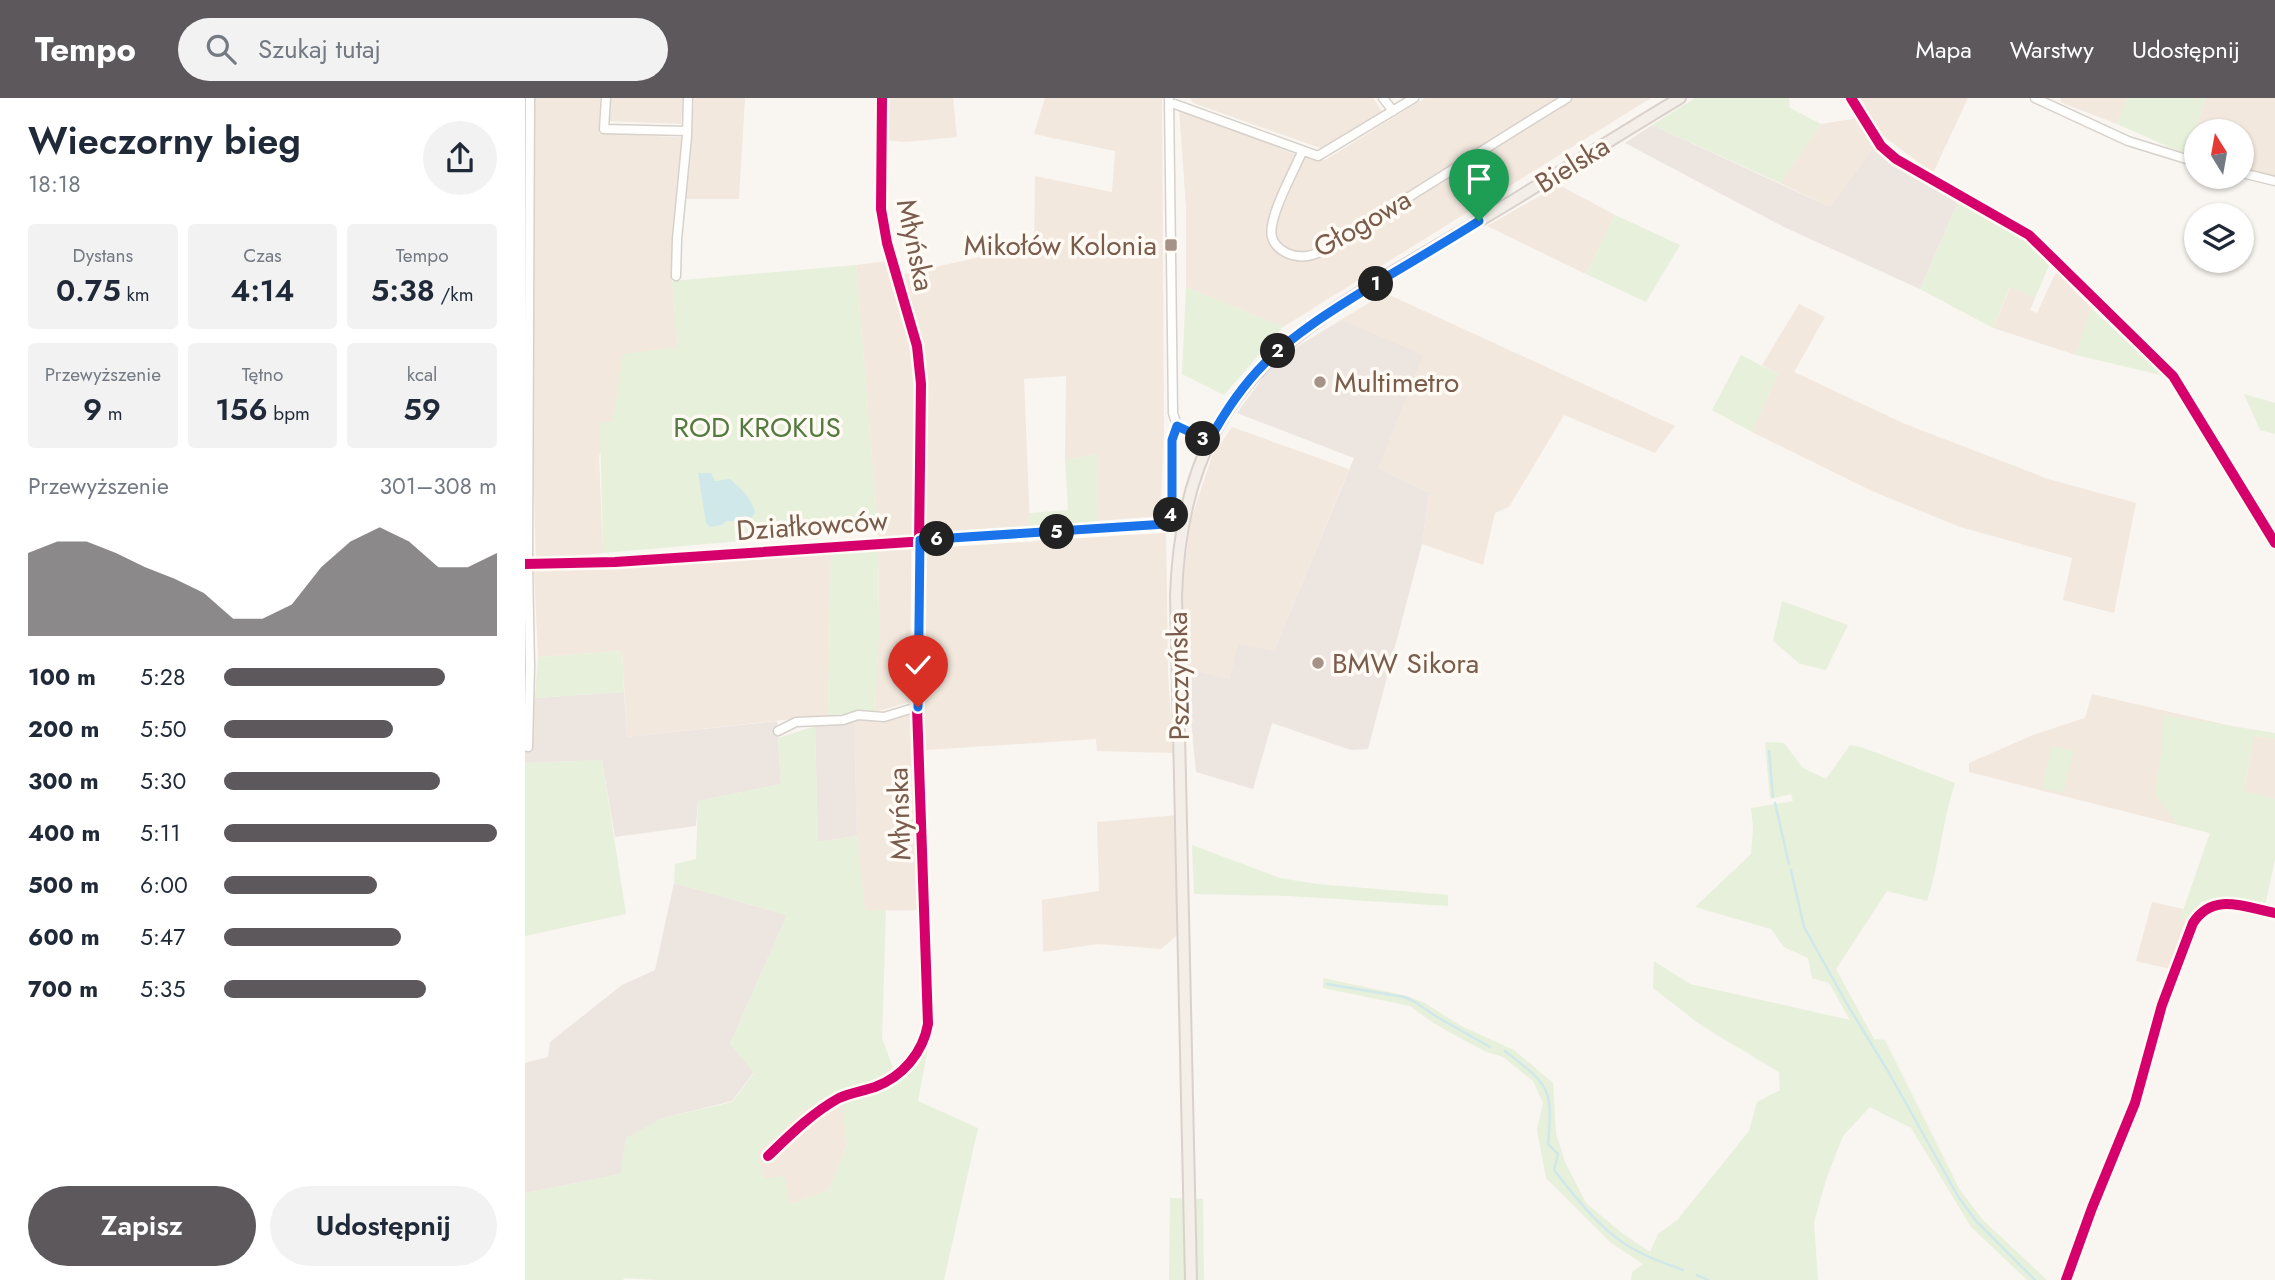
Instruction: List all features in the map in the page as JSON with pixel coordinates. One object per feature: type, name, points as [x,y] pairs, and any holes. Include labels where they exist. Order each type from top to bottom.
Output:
[{"type":"main road","name":"Bielska","points":[[1209,441],[1247,383],[1263,364],[1291,340],[1352,298],[1680,98]]},
{"type":"main road","name":"Pszczyńska","points":[[1191,1280],[1176,596],[1184,516],[1193,478],[1209,441]]},
{"type":"street","points":[[527,747],[530,667],[527,564],[530,98]]},
{"type":"street","points":[[606,98],[604,129],[686,131]]},
{"type":"street","points":[[676,276],[688,98]]},
{"type":"street","name":"Młyńska","points":[[768,1156],[803,1123],[831,1103],[895,1077],[919,1051],[928,1024],[918,707],[921,384],[917,346],[887,243],[881,209],[882,98]]},
{"type":"street","points":[[1383,98],[1393,111]]},
{"type":"street","points":[[1209,441],[1177,426],[1173,413],[1169,100],[1318,156],[1413,98]]},
{"type":"street","name":"Głogowa","points":[[1302,152],[1273,220],[1272,234],[1280,249],[1304,257],[1316,254],[1336,242],[1567,98]]},
{"type":"street","points":[[1851,98],[1881,146],[1896,159],[2029,235],[2173,376],[2275,543]]},
{"type":"street","points":[[2035,98],[2128,141],[2184,158]]},
{"type":"street","points":[[2254,176],[2275,181]]},
{"type":"street","name":"Działkowców","points":[[527,564],[615,562],[1166,524],[1172,514],[1172,440],[1177,426]]},
{"type":"street","points":[[778,731],[796,722],[843,720],[858,715],[884,717],[918,707]]},
{"type":"shaded area","points":[[534,98],[600,98],[599,133],[691,138],[694,98],[745,98],[739,199],[678,199],[672,281],[678,347],[613,421],[599,456],[603,553],[536,560],[533,460]]},
{"type":"shaded area","points":[[611,98],[683,98],[681,124],[609,121]]},
{"type":"shaded area","points":[[887,98],[953,98],[957,137],[906,142],[884,140]]},
{"type":"shaded area","points":[[1045,98],[1162,98],[1164,435],[1160,516],[1097,521],[1098,454],[1065,460],[1066,376],[1024,379],[1030,527],[927,536],[922,348],[904,274],[1034,245],[1035,176],[1112,192],[1115,151],[1034,134]]},
{"type":"shaded area","points":[[1190,98],[1373,98],[1382,111],[1323,149],[1193,103]]},
{"type":"shaded area","points":[[1425,98],[1651,98],[1283,327],[1186,287],[1186,207],[1179,108],[1296,155],[1325,160]]},
{"type":"shaded area","points":[[1860,98],[1968,98],[1933,173],[1883,136],[1830,207],[1780,183],[1821,124],[1858,118],[1865,105]]},
{"type":"shaded area","points":[[2061,98],[2127,98],[2117,124],[2060,102]]},
{"type":"shaded area","points":[[2206,98],[2275,98],[2275,176],[2254,171],[2254,119],[2199,119]]},
{"type":"shaded area","points":[[1652,125],[1830,207],[1876,145],[1908,173],[1959,200],[1920,289],[1784,227],[1625,143]]},
{"type":"shaded area","points":[[1559,185],[1615,215],[1586,274],[1487,226]]},
{"type":"shaded area","points":[[889,261],[913,347],[917,385],[919,533],[914,701],[875,712],[879,632],[878,529],[856,265]]},
{"type":"shaded area","points":[[2058,273],[2091,308],[2076,355],[1993,328],[2011,286],[2035,298],[2030,310],[2037,313],[2055,274]]},
{"type":"shaded area","points":[[1385,293],[1675,426],[1655,453],[1564,415],[1509,507],[1495,513],[1483,565],[1422,544],[1429,493],[1378,468],[1341,320]]},
{"type":"shaded area","points":[[1799,304],[1825,317],[1794,372],[1905,424],[2048,479],[2136,503],[2114,613],[2063,600],[2072,558],[1960,527],[1872,491],[1752,432],[1778,374],[1762,365]]},
{"type":"shaded area","points":[[1341,320],[1423,355],[1378,468],[1429,493],[1422,544],[1368,749],[1351,750],[1272,723],[1253,789],[1196,772],[1186,668],[1230,679],[1238,644],[1274,651],[1354,458],[1237,413],[1264,376],[1298,346]]},
{"type":"shaded area","points":[[1232,427],[1349,469],[1274,651],[1230,679],[1186,668],[1182,586],[1191,520],[1212,456]]},
{"type":"shaded area","points":[[1166,533],[1168,673],[1173,753],[1097,751],[1096,739],[926,750],[923,694],[927,545]]},
{"type":"shaded area","points":[[831,554],[828,715],[627,737],[622,651],[538,657],[534,571]]},
{"type":"shaded area","points":[[525,680],[535,698],[624,692],[627,737],[777,721],[781,784],[698,801],[696,826],[615,837],[602,760],[525,763]]},
{"type":"shaded area","points":[[2092,694],[2231,726],[2210,833],[1969,772],[1969,763],[2033,735],[2085,718]]},
{"type":"shaded area","points":[[913,713],[919,910],[865,911],[857,836],[854,721]]},
{"type":"shaded area","points":[[854,721],[857,836],[818,842],[815,726]]},
{"type":"shaded area","points":[[2254,736],[2275,739],[2275,799],[2244,792]]},
{"type":"shaded area","points":[[1178,815],[1180,933],[1161,949],[1098,944],[1043,952],[1042,900],[1099,891],[1097,822]]},
{"type":"shaded area","points":[[674,883],[787,915],[730,1044],[754,1072],[732,1101],[660,1119],[621,1174],[525,1193],[525,1063],[548,1057],[550,1042],[622,985],[655,970]]},
{"type":"shaded area","points":[[2152,902],[2183,909],[2181,916],[2189,921],[2170,969],[2136,961]]},
{"type":"shaded area","points":[[842,1101],[847,1144],[829,1190],[790,1205],[763,1179],[758,1152],[807,1108]]},
{"type":"green space","points":[[1695,98],[1789,98],[1790,108],[1821,124],[1780,183],[1652,125]]},
{"type":"green space","points":[[2127,98],[2206,98],[2199,119],[2184,119],[2184,154],[2117,124]]},
{"type":"green space","points":[[1959,200],[2016,232],[2050,263],[2035,298],[2010,287],[1993,328],[1920,289]]},
{"type":"green space","points":[[1615,215],[1680,245],[1646,302],[1586,274]]},
{"type":"green space","name":"ROD KROKUS","points":[[856,265],[878,529],[603,553],[600,423],[613,421],[623,354],[678,347],[672,281]]},
{"type":"green space","points":[[1186,287],[1283,327],[1224,395],[1182,374]]},
{"type":"green space","points":[[2091,308],[2165,376],[2076,355]]},
{"type":"green space","points":[[1741,355],[1778,374],[1752,432],[1712,410]]},
{"type":"green space","points":[[2244,394],[2275,403],[2275,434],[2260,430]]},
{"type":"green space","points":[[1098,454],[1097,521],[1030,527],[1029,513],[1068,510],[1065,460]]},
{"type":"green space","points":[[878,549],[879,632],[875,712],[828,715],[831,554]]},
{"type":"green space","points":[[1782,601],[1848,625],[1826,670],[1800,664],[1773,641]]},
{"type":"green space","points":[[622,651],[624,692],[535,698],[538,657]]},
{"type":"green space","points":[[2164,715],[2275,733],[2275,739],[2254,736],[2244,791],[2275,799],[2275,859],[2265,906],[2218,898],[2201,902],[2189,921],[2181,916],[2210,833],[2178,825],[2155,794]]},
{"type":"green space","points":[[815,726],[818,842],[857,836],[865,910],[886,910],[882,1038],[898,1081],[928,1048],[918,1101],[978,1128],[944,1280],[525,1280],[525,1193],[620,1174],[626,1138],[660,1119],[732,1102],[754,1073],[730,1044],[787,915],[674,883],[675,864],[696,859],[698,801],[781,784],[778,738]],"holes":[[[842,1102],[847,1144],[829,1190],[790,1205],[784,1176],[763,1179],[758,1152],[807,1108]]]},
{"type":"green space","points":[[1765,742],[1784,743],[1803,768],[1826,779],[1850,745],[1955,783],[1927,901],[1887,891],[1836,969],[1874,1039],[1885,1040],[1960,1190],[1983,1220],[2047,1280],[2027,1280],[1971,1227],[1911,1128],[1870,1107],[1843,1136],[1827,1177],[1814,1222],[1818,1280],[1631,1280],[1632,1272],[1643,1264],[1611,1243],[1546,1178],[1537,1130],[1543,1103],[1533,1081],[1503,1057],[1484,1051],[1433,1023],[1410,1006],[1323,988],[1323,978],[1407,996],[1425,1003],[1461,1026],[1514,1050],[1553,1083],[1556,1133],[1565,1162],[1586,1203],[1650,1252],[1658,1234],[1678,1219],[1749,1131],[1757,1102],[1780,1090],[1779,1072],[1702,1026],[1653,988],[1654,961],[1690,984],[1850,1020],[1829,983],[1812,978],[1808,958],[1784,947],[1771,929],[1695,907],[1751,854],[1751,808],[1793,801],[1791,794],[1770,799]]},
{"type":"green space","points":[[2052,746],[2074,751],[2063,793],[2042,788]]},
{"type":"green space","points":[[602,760],[626,914],[525,936],[525,763]]},
{"type":"green space","points":[[1192,845],[1280,878],[1317,884],[1448,895],[1448,906],[1289,896],[1194,894]]},
{"type":"green space","points":[[1170,1198],[1203,1199],[1204,1280],[1169,1280]]},
{"type":"water","points":[[698,473],[711,473],[715,481],[730,479],[749,498],[755,513],[743,521],[726,521],[722,525],[710,527],[706,523]]},
{"type":"waterway","points":[[1769,751],[1773,797]]},
{"type":"waterway","points":[[1775,803],[1789,864]]},
{"type":"waterway","points":[[1791,870],[1804,927],[1959,1198],[1976,1221],[2035,1280]]},
{"type":"waterway","points":[[1327,984],[1404,997],[1490,1047]]},
{"type":"waterway","points":[[1505,1051],[1531,1072],[1545,1089],[1550,1110],[1548,1144],[1558,1154],[1554,1170],[1591,1215],[1613,1235],[1648,1256],[1683,1270]]},
{"type":"waterway","points":[[1697,1275],[1708,1280]]},
{"type":"cycle path","points":[[768,1156],[829,1104],[894,1077],[916,1054],[928,1024],[917,707],[921,384],[917,346],[887,243],[881,209],[882,98]]},
{"type":"cycle path","points":[[1851,98],[1881,146],[1896,159],[2029,235],[2173,376],[2275,543]]},
{"type":"cycle path","points":[[525,564],[615,562],[1163,525],[1169,522],[1172,514],[1172,440],[1177,426]]},
{"type":"cycle path","points":[[2066,1280],[2135,1103],[2162,1005],[2193,923],[2201,913],[2220,905],[2241,905],[2275,913]]},
{"type":"place","name":"Mikołów Kolonia","points":[[1171,245]]},
{"type":"place","name":"Multimetro","points":[[1320,382]]},
{"type":"place","name":"BMW Sikora","points":[[1318,663]]},
{"type":"route","points":[[918,707],[920,540],[1166,524],[1172,514],[1172,440],[1177,426],[1209,441],[1247,383],[1263,364],[1291,340],[1333,310],[1479,221]]}]
